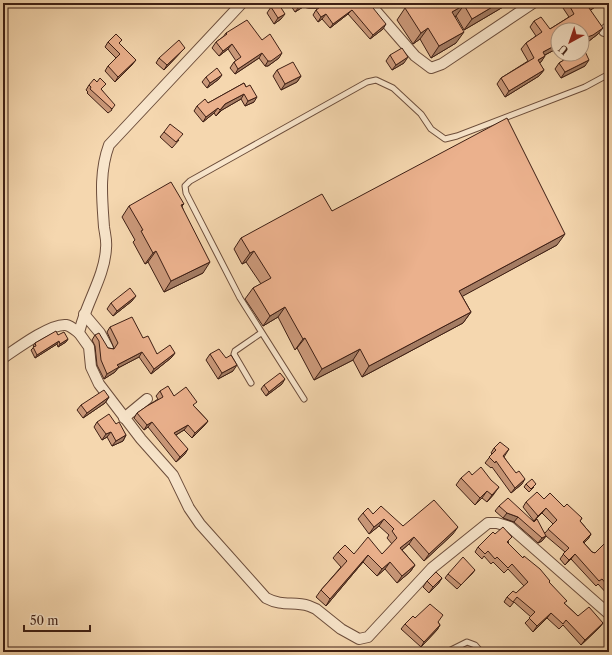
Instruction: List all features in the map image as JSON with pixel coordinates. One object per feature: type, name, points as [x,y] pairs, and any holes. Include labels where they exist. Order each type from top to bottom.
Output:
[{"type":"street","points":[[79,333],[84,314],[104,265],[106,254],[101,180],[103,161],[109,145],[242,3]]},
{"type":"street","points":[[309,3],[316,3]]},
{"type":"street","points":[[369,3],[415,56],[431,68],[442,64],[533,3]]},
{"type":"street","points":[[84,314],[100,333],[108,348]]},
{"type":"street","points":[[3,358],[53,328],[64,324],[71,326],[79,333],[88,347],[91,367],[99,384],[124,418],[173,475],[189,508],[200,524],[266,598],[277,604],[302,604],[309,606],[320,612],[341,629],[359,640],[368,637],[403,598],[444,558],[488,524],[497,523],[510,527],[609,614]]},
{"type":"street","points":[[124,418],[147,399]]},
{"type":"lane","points":[[304,399],[240,298],[186,193],[185,186],[190,181],[367,82],[376,80],[393,88],[420,114],[431,129],[445,139],[457,136],[585,87],[609,74]]},
{"type":"lane","points":[[251,383],[234,354],[235,350],[261,333]]},
{"type":"lane","points":[[447,652],[467,642],[475,645],[481,652]]},
{"type":"building","points":[[278,3],[285,14],[278,18],[271,7]]},
{"type":"building","points":[[296,3],[304,3],[299,7]]},
{"type":"building","points":[[326,3],[369,3],[386,24],[373,35],[352,10],[333,24],[326,14],[321,17],[316,10]]},
{"type":"building","points":[[414,3],[499,3],[472,19],[464,5],[452,12],[464,32],[439,46],[428,28],[421,33],[405,8]]},
{"type":"building","points":[[568,3],[596,3],[589,8],[603,28],[590,36],[590,22],[561,22],[574,14]]},
{"type":"building","points":[[541,17],[550,29],[550,48],[543,52],[545,56],[538,60],[544,70],[509,91],[501,78],[534,58],[526,43],[542,32],[534,21]]},
{"type":"building","points":[[247,20],[262,40],[270,34],[282,53],[271,61],[268,61],[262,53],[238,69],[234,62],[241,57],[232,44],[223,51],[216,42],[227,34],[226,33]]},
{"type":"building","points":[[116,34],[122,40],[119,43],[136,60],[118,77],[108,66],[120,54],[108,42]]},
{"type":"building","points":[[179,40],[185,48],[167,65],[159,58]]},
{"type":"building","points":[[402,48],[408,57],[396,65],[390,55]]},
{"type":"building","points":[[293,62],[301,76],[285,84],[277,70]]},
{"type":"building","points":[[561,62],[585,62],[565,72],[559,63]]},
{"type":"building","points":[[217,68],[222,75],[210,83],[206,77]]},
{"type":"building","points":[[100,78],[106,84],[101,89],[115,105],[112,109],[90,89],[91,87],[89,85],[94,79],[97,82]]},
{"type":"building","points":[[244,83],[246,87],[250,85],[257,97],[248,101],[244,94],[225,104],[220,110],[218,108],[206,117],[197,106],[205,99],[208,103]]},
{"type":"building","points":[[507,118],[565,234],[459,291],[471,312],[369,366],[360,349],[322,369],[305,338],[303,339],[285,307],[270,316],[253,288],[271,278],[254,251],[250,253],[241,238],[322,194],[332,211]]},
{"type":"building","points":[[170,124],[183,134],[176,142],[164,132]]},
{"type":"building","points":[[171,182],[184,204],[181,205],[210,262],[171,281],[156,251],[153,253],[141,231],[143,230],[129,206]]},
{"type":"building","points":[[130,288],[136,296],[117,311],[111,303]]},
{"type":"building","points":[[132,317],[143,338],[148,336],[157,354],[170,345],[175,353],[154,369],[142,352],[117,365],[119,367],[107,374],[101,360],[99,341],[95,335],[99,333],[108,348],[114,349],[118,343],[110,327]]},
{"type":"building","points":[[56,331],[58,335],[64,332],[68,339],[60,344],[59,341],[37,355],[33,347],[36,346],[35,343]]},
{"type":"building","points":[[219,349],[226,358],[231,355],[237,365],[222,373],[210,354]]},
{"type":"building","points":[[280,373],[285,379],[269,392],[264,385]]},
{"type":"building","points":[[168,386],[174,396],[186,387],[197,402],[193,405],[208,421],[195,433],[188,425],[174,433],[188,449],[180,457],[152,422],[147,425],[137,413],[163,397],[160,391]]},
{"type":"building","points":[[104,390],[109,397],[87,413],[81,405]]},
{"type":"building","points":[[109,414],[116,424],[119,422],[126,435],[116,441],[111,432],[106,434],[97,422]]},
{"type":"building","points":[[500,442],[509,449],[503,456],[516,473],[519,471],[525,479],[515,488],[496,461],[495,463],[489,457],[496,450],[494,448]]},
{"type":"building","points":[[481,467],[491,480],[499,487],[492,495],[487,491],[480,498],[461,478],[469,471],[472,475]]},
{"type":"building","points":[[532,479],[536,484],[531,489],[526,484]]},
{"type":"building","points":[[537,492],[544,499],[550,493],[564,507],[567,504],[582,518],[580,521],[591,534],[583,542],[592,552],[595,553],[609,539],[609,587],[602,579],[599,581],[575,554],[569,560],[563,554],[569,548],[548,529],[557,520],[546,508],[538,516],[526,502]]},
{"type":"building","points":[[508,498],[534,522],[537,519],[546,536],[542,538],[518,517],[507,513],[499,506]]},
{"type":"building","points":[[434,500],[458,527],[429,554],[414,537],[400,548],[415,565],[402,576],[390,562],[382,569],[368,555],[330,599],[321,590],[347,561],[338,552],[345,545],[354,554],[368,537],[382,554],[397,538],[392,531],[394,529],[384,519],[374,527],[363,513],[368,508],[373,514],[381,506],[403,526]]},
{"type":"building","points":[[503,527],[512,537],[507,542],[523,558],[524,556],[540,569],[550,581],[549,582],[567,601],[564,603],[578,616],[589,607],[603,623],[585,640],[566,620],[563,624],[551,613],[537,626],[529,618],[535,612],[517,597],[513,602],[507,597],[513,591],[516,593],[528,582],[512,564],[508,568],[497,557],[495,559],[488,551],[485,554],[478,547],[493,532],[495,534]]},
{"type":"building","points":[[463,557],[475,570],[461,585],[448,574]]},
{"type":"building","points":[[436,572],[442,578],[433,587],[427,581]]},
{"type":"building","points":[[430,604],[443,615],[438,622],[440,625],[424,642],[405,624],[413,616],[415,618]]}]
